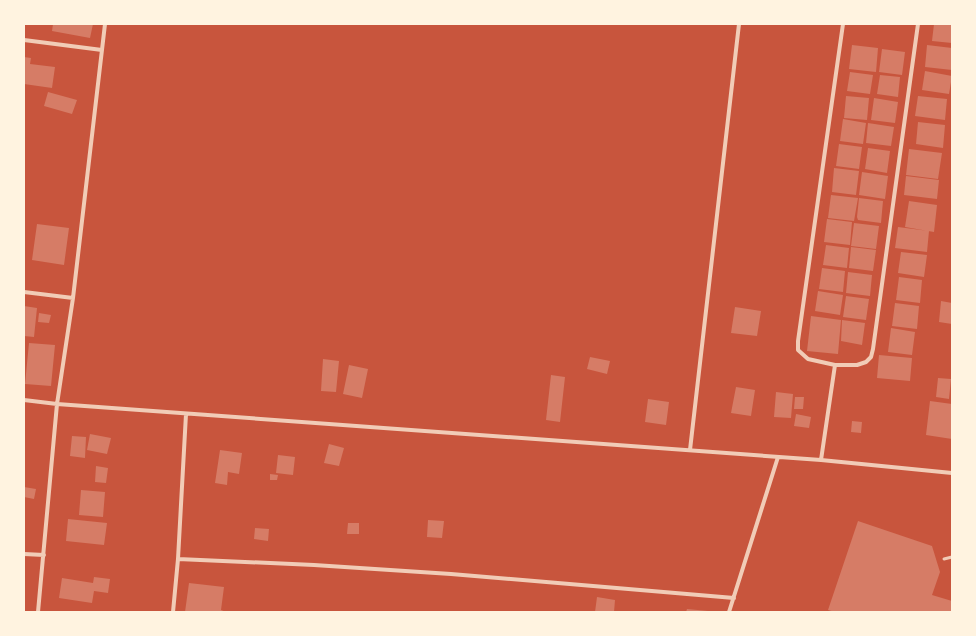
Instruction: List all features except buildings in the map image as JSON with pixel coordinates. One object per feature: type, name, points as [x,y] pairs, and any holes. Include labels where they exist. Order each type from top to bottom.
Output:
[{"type":"street","points":[[38,612],[57,404],[73,298],[105,24]]},
{"type":"street","points":[[690,450],[739,24]]},
{"type":"street","points":[[843,24],[798,341],[798,350],[808,359],[835,365],[857,365],[866,362],[871,357],[918,24]]},
{"type":"street","points":[[24,40],[102,50]]},
{"type":"street","points":[[24,292],[73,298]]},
{"type":"street","points":[[821,460],[835,365]]},
{"type":"street","points":[[24,400],[186,414],[821,460],[952,473]]},
{"type":"street","points":[[173,612],[178,559],[186,414]]},
{"type":"street","points":[[729,612],[778,457]]},
{"type":"street","points":[[24,554],[44,555]]},
{"type":"street","points":[[178,559],[314,565],[451,574],[734,598]]},
{"type":"lane","points":[[944,559],[952,557]]}]
